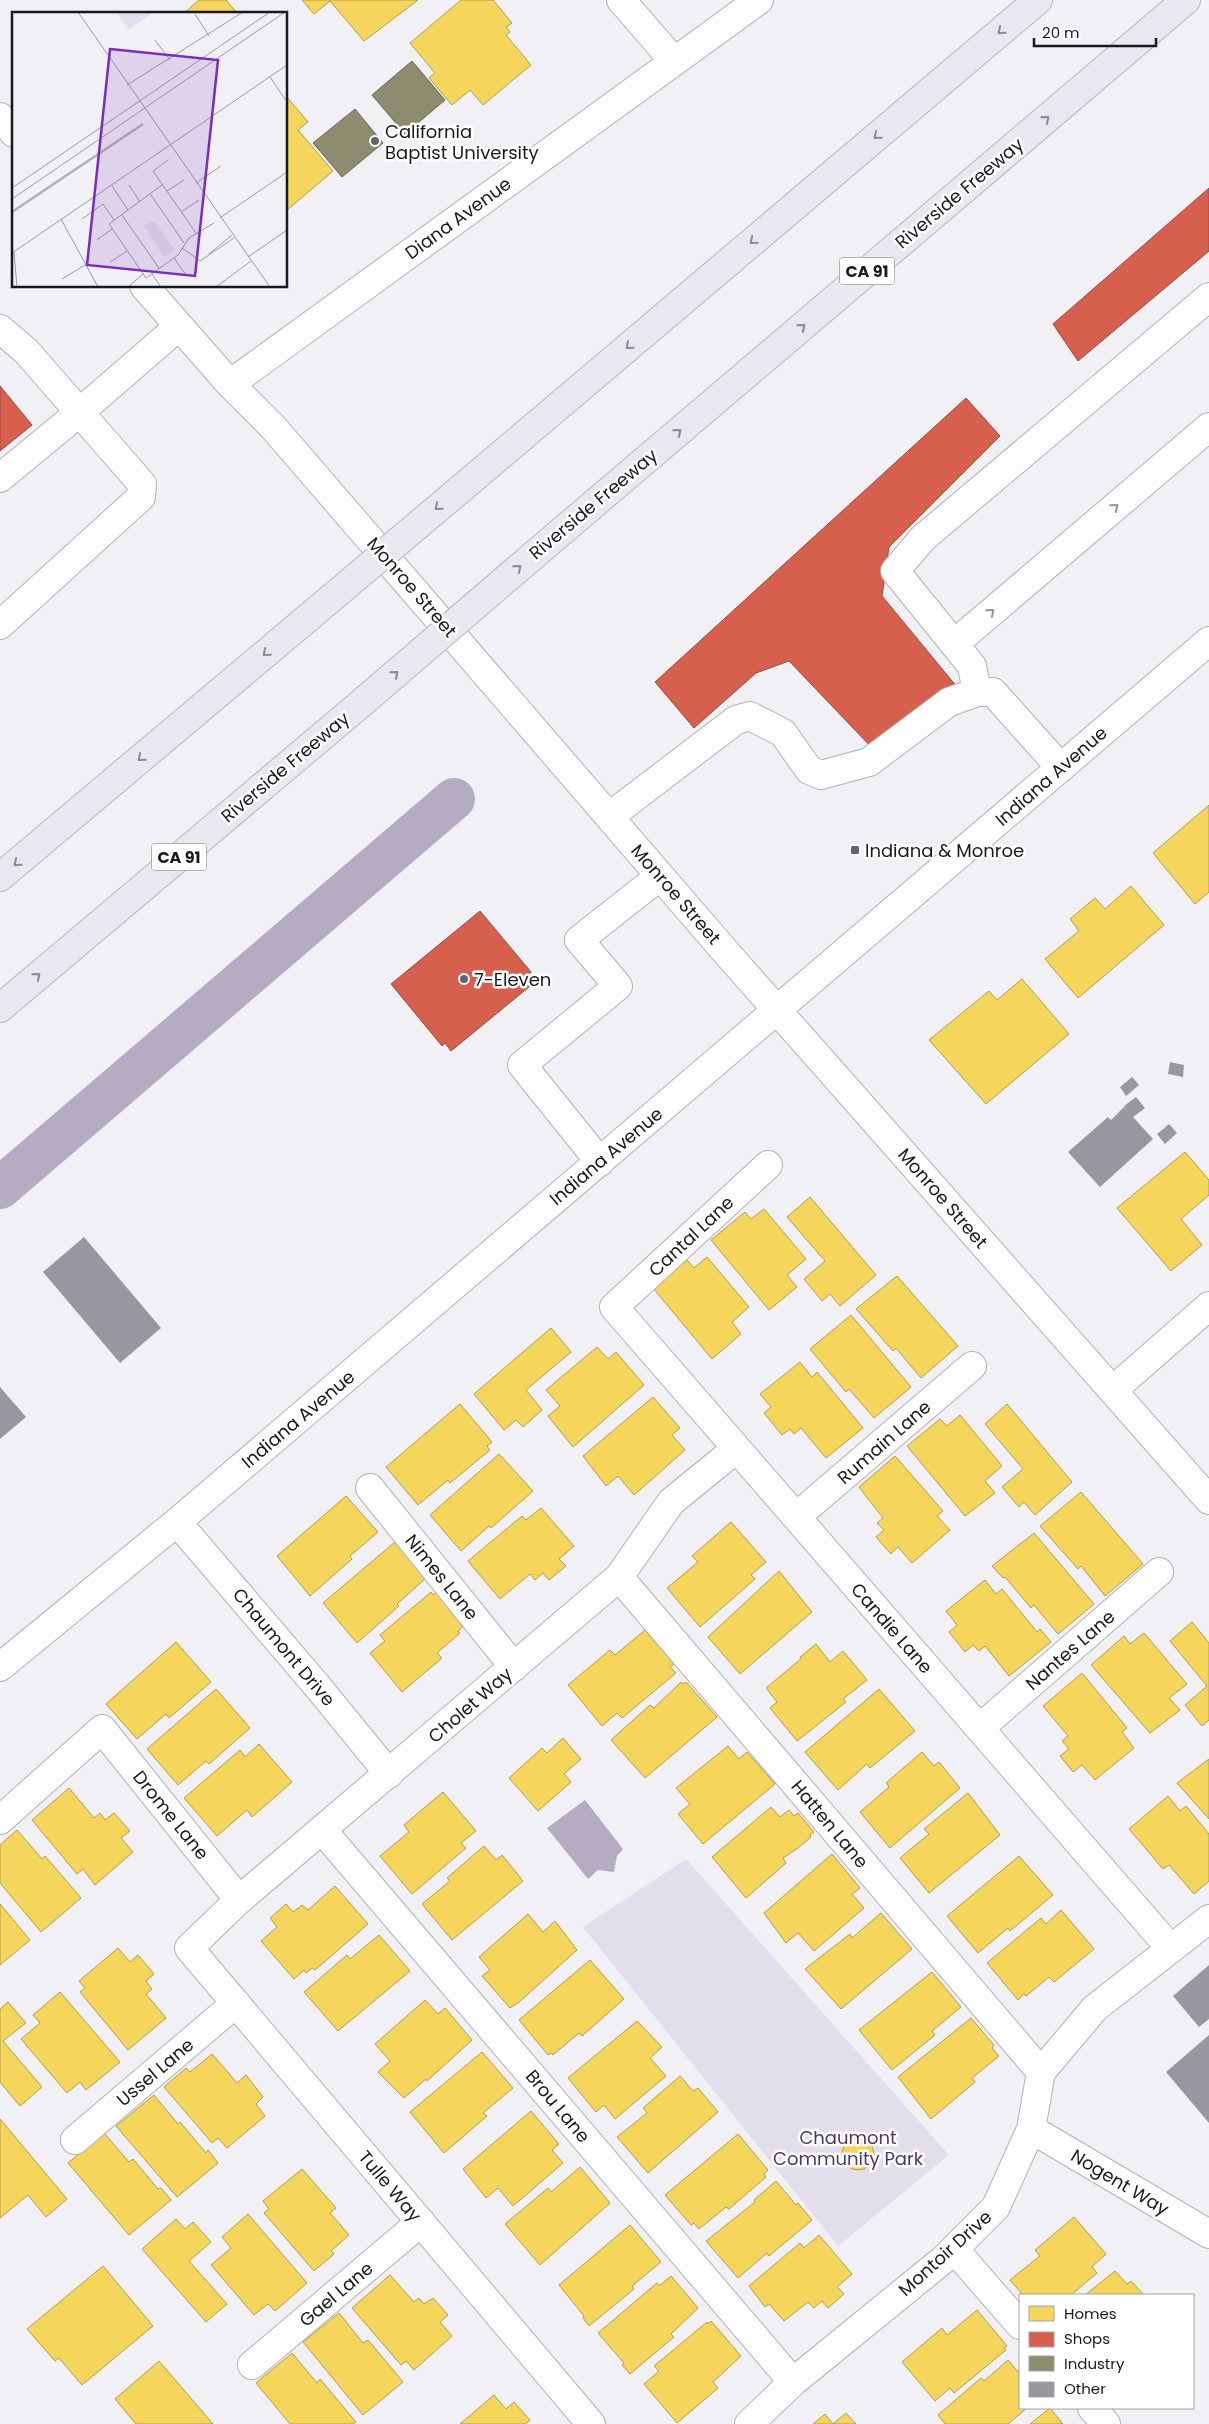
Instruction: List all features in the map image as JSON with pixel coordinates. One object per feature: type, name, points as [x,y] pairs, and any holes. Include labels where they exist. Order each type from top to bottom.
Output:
[{"type":"highway","points":[[0,877],[1038,0]]},
{"type":"highway","name":"Riverside Freeway","points":[[0,1008],[358,706],[1186,0]]},
{"type":"street","points":[[621,0],[673,60]]},
{"type":"street","name":"Diana Avenue","points":[[230,384],[673,60],[759,0]]},
{"type":"street","points":[[0,117],[12,131]]},
{"type":"street","name":"Monroe Street","points":[[146,288],[230,384],[273,427],[660,876],[1209,1500]]},
{"type":"street","points":[[977,692],[972,666],[895,570],[923,538],[1209,296]]},
{"type":"street","points":[[0,478],[80,412],[178,326]]},
{"type":"street","points":[[0,328],[26,351],[142,484],[142,497],[0,625]]},
{"type":"street","points":[[954,644],[1209,427]]},
{"type":"street","name":"Indiana Avenue","points":[[0,1667],[177,1522],[1209,641]]},
{"type":"street","points":[[610,816],[736,720],[750,716],[783,734],[809,770],[821,775],[869,762],[949,702],[977,692],[993,692],[1061,768]]},
{"type":"street","points":[[600,1162],[522,1065],[618,986],[579,940],[660,876]]},
{"type":"street","name":"Cantal Lane","points":[[614,1307],[768,1165]]},
{"type":"street","points":[[1113,1390],[1209,1306]]},
{"type":"street","name":"Candie Lane","points":[[614,1307],[1171,1949]]},
{"type":"street","name":"Rumain Lane","points":[[796,1518],[972,1366]]},
{"type":"street","name":"Cholet Way","points":[[189,1948],[239,1900],[619,1577],[671,1502],[736,1449]]},
{"type":"street","name":"Nimes Lane","points":[[370,1488],[514,1667]]},
{"type":"street","name":"Chaumont Drive","points":[[177,1522],[318,1687],[389,1774]]},
{"type":"street","name":"Nantes Lane","points":[[980,1728],[1160,1572]]},
{"type":"street","name":"Hatten Lane","points":[[619,1577],[1041,2072]]},
{"type":"street","name":"Drome Lane","points":[[0,1820],[102,1729],[239,1900]]},
{"type":"street","name":"Brou Lane","points":[[323,1830],[793,2382]]},
{"type":"street","points":[[1041,2072],[1095,2008],[1209,1919]]},
{"type":"street","name":"Tulle Way","points":[[189,1948],[591,2424]]},
{"type":"street","name":"Ussel Lane","points":[[75,2140],[236,2003]]},
{"type":"street","name":"Montoir Drive","points":[[749,2424],[793,2382],[954,2248],[996,2207],[1031,2129],[1041,2072]]},
{"type":"street","name":"Nogent Way","points":[[1031,2129],[1209,2234]]},
{"type":"street","name":"Gael Lane","points":[[252,2365],[421,2222]]},
{"type":"street","points":[[954,2248],[1019,2324]]},
{"type":"street","points":[[1093,2409],[1106,2424]]},
{"type":"green space","name":"Chaumont Community Park","points":[[686,1859],[949,2155],[838,2246],[583,1927]]},
{"type":"shaded area","points":[[585,1800],[623,1849],[617,1856],[614,1872],[598,1870],[588,1879],[547,1828]]},
{"type":"building: Homes","points":[[199,0],[226,0],[236,12],[185,12]]},
{"type":"building: Homes","points":[[302,0],[418,0],[364,41],[330,1],[314,14]]},
{"type":"building: Homes","points":[[461,0],[493,0],[512,23],[506,27],[510,32],[506,35],[531,65],[483,105],[470,90],[452,105],[429,78],[435,73],[410,43]]},
{"type":"building: Homes","points":[[288,98],[308,122],[298,130],[333,171],[288,209]]},
{"type":"building: Homes","points":[[1209,805],[1209,892],[1195,904],[1153,853]]},
{"type":"building: Homes","points":[[1131,886],[1164,925],[1078,998],[1045,959],[1079,931],[1070,919],[1095,898],[1105,909]]},
{"type":"building: Homes","points":[[1022,979],[1069,1034],[986,1104],[929,1040],[989,991],[997,1000]]},
{"type":"building: Homes","points":[[1185,1152],[1209,1180],[1209,1195],[1181,1219],[1202,1245],[1171,1271],[1117,1208]]},
{"type":"building: Homes","points":[[810,1197],[876,1275],[840,1306],[830,1294],[822,1301],[804,1279],[825,1261],[787,1217]]},
{"type":"building: Homes","points":[[764,1209],[806,1259],[787,1275],[797,1287],[769,1310],[711,1240],[745,1212],[751,1219]]},
{"type":"building: Homes","points":[[707,1257],[749,1307],[732,1322],[741,1334],[712,1359],[653,1288],[687,1260],[694,1268]]},
{"type":"building: Homes","points":[[897,1276],[958,1346],[921,1378],[896,1348],[893,1351],[856,1309]]},
{"type":"building: Homes","points":[[851,1315],[911,1387],[874,1418],[849,1389],[846,1392],[810,1349]]},
{"type":"building: Homes","points":[[551,1328],[571,1352],[526,1390],[542,1410],[523,1427],[516,1420],[504,1430],[474,1394]]},
{"type":"building: Homes","points":[[597,1347],[608,1359],[616,1352],[644,1385],[573,1447],[548,1416],[560,1406],[546,1390]]},
{"type":"building: Homes","points":[[800,1362],[812,1377],[817,1372],[863,1428],[826,1458],[801,1428],[794,1434],[790,1429],[782,1435],[764,1413],[771,1407],[760,1394]]},
{"type":"building: Homes","points":[[653,1397],[680,1428],[672,1435],[685,1450],[634,1495],[618,1476],[606,1486],[583,1456]]},
{"type":"building: Homes","points":[[460,1404],[492,1442],[487,1446],[490,1450],[450,1483],[448,1480],[418,1505],[386,1467]]},
{"type":"building: Homes","points":[[1007,1404],[1072,1482],[1035,1515],[1024,1502],[1019,1507],[1002,1487],[1023,1469],[985,1424]]},
{"type":"building: Homes","points":[[960,1415],[1002,1466],[985,1481],[995,1493],[965,1516],[907,1446],[940,1419],[947,1426]]},
{"type":"building: Homes","points":[[499,1454],[533,1491],[491,1528],[489,1526],[461,1551],[430,1515]]},
{"type":"building: Homes","points":[[895,1456],[943,1511],[937,1516],[950,1530],[912,1563],[898,1547],[891,1554],[876,1537],[884,1530],[877,1523],[883,1518],[859,1487]]},
{"type":"building: Homes","points":[[1081,1492],[1143,1564],[1105,1596],[1081,1566],[1078,1569],[1040,1526]]},
{"type":"building: Homes","points":[[346,1496],[378,1532],[350,1556],[352,1559],[310,1596],[277,1556]]},
{"type":"building: Homes","points":[[541,1508],[574,1546],[559,1559],[566,1566],[549,1580],[543,1573],[535,1580],[530,1574],[500,1599],[468,1561],[522,1516],[526,1520]]},
{"type":"building: Homes","points":[[731,1522],[766,1562],[751,1575],[755,1579],[700,1627],[667,1588],[698,1562],[692,1556]]},
{"type":"building: Homes","points":[[1034,1533],[1094,1604],[1058,1634],[1034,1605],[1031,1608],[1005,1577],[1003,1578],[992,1566]]},
{"type":"building: Homes","points":[[395,1542],[426,1578],[397,1604],[399,1606],[357,1643],[323,1603]]},
{"type":"building: Homes","points":[[779,1571],[812,1612],[740,1674],[708,1637]]},
{"type":"building: Homes","points":[[985,1580],[996,1594],[1002,1589],[1037,1632],[1040,1629],[1051,1642],[1009,1676],[985,1646],[979,1651],[973,1645],[965,1652],[949,1632],[957,1625],[946,1611]]},
{"type":"building: Homes","points":[[437,1591],[465,1625],[458,1631],[460,1633],[437,1653],[442,1658],[402,1692],[370,1653],[385,1641],[380,1635],[431,1592],[433,1595]]},
{"type":"building: Homes","points":[[1192,1622],[1209,1643],[1209,1720],[1202,1726],[1185,1705],[1207,1686],[1170,1641]]},
{"type":"building: Homes","points":[[645,1630],[674,1664],[670,1667],[676,1673],[622,1718],[617,1713],[602,1726],[568,1685],[610,1650],[615,1655]]},
{"type":"building: Homes","points":[[1144,1633],[1187,1684],[1169,1698],[1180,1710],[1150,1733],[1091,1665],[1124,1636],[1130,1644]]},
{"type":"building: Homes","points":[[176,1642],[211,1682],[169,1718],[166,1714],[137,1739],[106,1704]]},
{"type":"building: Homes","points":[[816,1644],[830,1662],[843,1651],[867,1680],[843,1699],[846,1702],[797,1741],[770,1708],[777,1702],[766,1688]]},
{"type":"building: Homes","points":[[1082,1673],[1127,1728],[1122,1732],[1134,1748],[1095,1780],[1082,1765],[1073,1772],[1060,1756],[1069,1749],[1062,1741],[1068,1736],[1043,1706]]},
{"type":"building: Homes","points":[[681,1682],[683,1684],[686,1682],[717,1717],[645,1778],[611,1740],[650,1705],[654,1708]]},
{"type":"building: Homes","points":[[216,1689],[250,1728],[209,1764],[206,1761],[178,1785],[147,1749]]},
{"type":"building: Homes","points":[[879,1689],[915,1731],[870,1768],[867,1764],[838,1790],[805,1752]]},
{"type":"building: Homes","points":[[563,1738],[581,1759],[564,1774],[571,1782],[538,1811],[509,1778],[542,1748],[547,1753]]},
{"type":"building: Homes","points":[[259,1744],[292,1782],[252,1817],[247,1810],[217,1836],[184,1798],[240,1750],[245,1757]]},
{"type":"building: Homes","points":[[728,1746],[739,1759],[747,1752],[775,1784],[703,1844],[678,1814],[690,1804],[676,1788]]},
{"type":"building: Homes","points":[[922,1752],[934,1766],[939,1762],[960,1788],[890,1848],[860,1812],[889,1787],[886,1783]]},
{"type":"building: Homes","points":[[1209,1759],[1209,1819],[1177,1783]]},
{"type":"building: Homes","points":[[69,1788],[94,1818],[100,1813],[105,1820],[114,1813],[130,1831],[121,1838],[133,1852],[95,1885],[83,1869],[77,1874],[32,1820]]},
{"type":"building: Homes","points":[[443,1792],[476,1831],[461,1843],[466,1848],[412,1894],[380,1856],[409,1832],[404,1825]]},
{"type":"building: Homes","points":[[968,1793],[1000,1835],[929,1893],[900,1858],[929,1834],[924,1829]]},
{"type":"building: Homes","points":[[1168,1796],[1180,1811],[1186,1806],[1209,1834],[1209,1881],[1194,1894],[1169,1865],[1163,1869],[1129,1829]]},
{"type":"building: Homes","points":[[771,1807],[780,1817],[789,1810],[794,1816],[798,1813],[814,1832],[798,1848],[783,1858],[786,1863],[746,1898],[712,1857]]},
{"type":"building: Homes","points":[[17,1830],[42,1859],[45,1856],[81,1898],[41,1932],[0,1883],[0,1845]]},
{"type":"building: Homes","points":[[484,1846],[496,1860],[502,1855],[523,1881],[452,1940],[422,1904],[450,1881],[447,1878]]},
{"type":"building: Homes","points":[[832,1854],[860,1888],[852,1894],[864,1908],[814,1951],[798,1933],[786,1943],[764,1913]]},
{"type":"building: Homes","points":[[1019,1856],[1053,1895],[1010,1931],[1008,1928],[978,1953],[947,1916]]},
{"type":"building: Homes","points":[[335,1886],[368,1924],[315,1970],[312,1968],[306,1973],[304,1970],[294,1979],[261,1941],[277,1927],[270,1918],[286,1904],[293,1912],[302,1905],[308,1910]]},
{"type":"building: Homes","points":[[0,1904],[30,1940],[0,1965]]},
{"type":"building: Homes","points":[[1061,1910],[1094,1949],[1054,1982],[1049,1977],[1026,1996],[1024,1994],[1018,2000],[987,1963],[1041,1918],[1046,1924]]},
{"type":"building: Homes","points":[[881,1913],[912,1949],[841,2009],[805,1969],[850,1934],[852,1938]]},
{"type":"building: Homes","points":[[528,1914],[543,1932],[555,1921],[577,1950],[510,2008],[482,1976],[490,1970],[479,1957]]},
{"type":"building: Homes","points":[[379,1935],[410,1971],[338,2031],[304,1992],[347,1955],[350,1959]]},
{"type":"building: Homes","points":[[118,1948],[130,1962],[138,1955],[154,1974],[146,1981],[152,1989],[146,1994],[166,2018],[128,2050],[80,1992],[85,1988],[79,1981]]},
{"type":"building: Homes","points":[[590,1960],[624,1999],[582,2036],[579,2033],[553,2055],[551,2053],[548,2055],[519,2020]]},
{"type":"building: Homes","points":[[932,1972],[961,2007],[932,2031],[935,2035],[892,2070],[859,2030]]},
{"type":"building: Homes","points":[[60,1992],[120,2062],[86,2090],[80,2082],[67,2093],[21,2039],[40,2023],[33,2015]]},
{"type":"building: Homes","points":[[425,2000],[438,2014],[445,2008],[472,2040],[427,2081],[426,2079],[404,2098],[378,2072],[390,2061],[375,2044]]},
{"type":"building: Homes","points":[[8,2002],[26,2023],[3,2041],[42,2087],[20,2106],[0,2082],[0,2009]]},
{"type":"building: Homes","points":[[971,2018],[994,2045],[992,2048],[999,2056],[972,2078],[975,2082],[931,2119],[898,2077]]},
{"type":"building: Homes","points":[[637,2021],[662,2047],[650,2058],[666,2076],[615,2119],[604,2105],[596,2112],[568,2078]]},
{"type":"building: Homes","points":[[482,2052],[513,2088],[483,2113],[487,2116],[444,2153],[410,2112]]},
{"type":"building: Homes","points":[[212,2054],[237,2083],[246,2075],[263,2097],[256,2104],[265,2116],[227,2148],[218,2138],[212,2143],[164,2087],[186,2068],[190,2072]]},
{"type":"building: Homes","points":[[680,2076],[693,2091],[698,2088],[718,2112],[648,2173],[617,2137],[647,2113],[643,2108]]},
{"type":"building: Homes","points":[[154,2095],[178,2124],[180,2122],[206,2153],[208,2150],[218,2163],[177,2197],[116,2126]]},
{"type":"building: Homes","points":[[531,2111],[559,2144],[552,2150],[563,2163],[513,2206],[498,2188],[486,2198],[463,2169]]},
{"type":"building: Homes","points":[[0,2119],[67,2199],[46,2217],[28,2195],[0,2218]]},
{"type":"building: Homes","points":[[104,2133],[129,2162],[133,2159],[158,2189],[161,2188],[171,2200],[129,2235],[68,2163]]},
{"type":"building: Homes","points":[[738,2134],[768,2170],[764,2174],[766,2177],[729,2209],[726,2207],[699,2229],[694,2223],[691,2225],[665,2195]]},
{"type":"building: Homes","points":[[858,2138],[864,2139],[869,2143],[873,2148],[873,2160],[869,2165],[864,2169],[858,2170],[852,2169],[847,2165],[843,2160],[842,2154],[843,2148],[847,2143],[852,2139]]},
{"type":"building: Homes","points":[[580,2167],[610,2203],[540,2265],[505,2224],[548,2188],[551,2192]]},
{"type":"building: Homes","points":[[302,2169],[336,2208],[330,2213],[349,2235],[331,2251],[334,2254],[314,2271],[264,2213],[269,2209],[263,2201]]},
{"type":"building: Homes","points":[[776,2181],[796,2205],[798,2203],[812,2220],[769,2256],[767,2253],[738,2278],[706,2241],[755,2202],[754,2200]]},
{"type":"building: Homes","points":[[248,2214],[307,2283],[275,2311],[268,2304],[254,2315],[211,2265],[231,2248],[222,2237]]},
{"type":"building: Homes","points":[[1074,2217],[1106,2254],[1092,2267],[1097,2273],[1072,2294],[1022,2294],[1010,2280],[1040,2256],[1035,2250]]},
{"type":"building: Homes","points":[[176,2219],[185,2229],[193,2222],[211,2242],[189,2261],[227,2304],[206,2322],[142,2249]]},
{"type":"building: Homes","points":[[630,2225],[661,2262],[632,2286],[634,2289],[589,2326],[583,2318],[584,2316],[559,2285]]},
{"type":"building: Homes","points":[[819,2235],[852,2274],[837,2287],[844,2294],[828,2308],[822,2301],[814,2308],[808,2302],[784,2321],[769,2304],[765,2307],[749,2286],[800,2243],[804,2248]]},
{"type":"building: Homes","points":[[103,2266],[153,2326],[82,2385],[59,2358],[55,2361],[27,2329]]},
{"type":"building: Homes","points":[[1115,2271],[1127,2284],[1131,2281],[1143,2294],[1086,2294]]},
{"type":"building: Homes","points":[[390,2275],[414,2302],[419,2298],[424,2304],[433,2298],[448,2315],[440,2322],[452,2336],[414,2370],[406,2361],[401,2365],[352,2308]]},
{"type":"building: Homes","points":[[671,2276],[698,2308],[671,2334],[674,2337],[630,2374],[622,2365],[624,2363],[598,2333],[657,2283],[659,2286]]},
{"type":"building: Homes","points":[[977,2310],[1007,2346],[1004,2348],[1006,2350],[954,2393],[950,2388],[935,2401],[902,2362],[942,2328],[947,2335]]},
{"type":"building: Homes","points":[[339,2313],[363,2343],[368,2340],[403,2382],[363,2415],[303,2342]]},
{"type":"building: Homes","points":[[711,2321],[741,2356],[713,2382],[718,2388],[677,2423],[644,2384],[659,2371],[654,2366],[707,2322],[708,2324]]},
{"type":"building: Homes","points":[[292,2353],[317,2383],[320,2379],[356,2422],[353,2424],[290,2424],[256,2383]]},
{"type":"building: Homes","points":[[1008,2360],[1019,2373],[1019,2409],[1026,2409],[1008,2424],[945,2424],[938,2415],[981,2378],[984,2381]]},
{"type":"building: Homes","points":[[159,2361],[213,2424],[136,2424],[115,2399]]},
{"type":"building: Homes","points":[[494,2395],[506,2409],[514,2402],[530,2420],[526,2424],[460,2424]]},
{"type":"building: Homes","points":[[1051,2409],[1063,2424],[1030,2424]]},
{"type":"building: Homes","points":[[846,2413],[856,2424],[833,2424]]},
{"type":"building: Homes","points":[[825,2414],[833,2424],[813,2424]]},
{"type":"building: Shops","points":[[1209,188],[1209,251],[1078,361],[1053,324]]},
{"type":"building: Shops","points":[[0,386],[32,425],[0,451]]},
{"type":"building: Shops","points":[[966,398],[1000,436],[889,547],[882,596],[957,687],[875,751],[789,661],[756,673],[694,728],[655,682]]},
{"type":"building: Shops","name":"7-Eleven","points":[[480,911],[531,972],[528,975],[535,982],[451,1051],[445,1043],[442,1046],[391,984]]},
{"type":"building: Industry","points":[[412,61],[445,100],[405,134],[372,95]]},
{"type":"building: Industry","points":[[355,109],[383,143],[342,177],[313,143]]},
{"type":"building: Other","points":[[1170,1062],[1184,1065],[1183,1077],[1168,1074]]},
{"type":"building: Other","points":[[1132,1077],[1139,1085],[1126,1096],[1120,1087]]},
{"type":"building: Other","points":[[1136,1097],[1145,1108],[1133,1117],[1153,1139],[1100,1187],[1068,1152],[1108,1117],[1111,1120],[1124,1107],[1128,1112],[1124,1106]]},
{"type":"building: Other","points":[[1169,1124],[1177,1133],[1165,1144],[1157,1134]]},
{"type":"building: Other","points":[[84,1237],[161,1328],[120,1363],[43,1272]]},
{"type":"building: Other","points":[[0,1387],[26,1417],[0,1439]]},
{"type":"building: Other","points":[[1209,1965],[1209,2019],[1199,2027],[1173,1996]]},
{"type":"building: Other","points":[[1209,2035],[1209,2123],[1166,2072]]},
{"type":"waterway","points":[[0,1188],[454,799]]},
{"type":"place","name":"California Baptist University","points":[[375,141]]},
{"type":"place","name":"Indiana & Monroe","points":[[855,850]]},
{"type":"place","name":"7-Eleven","points":[[464,979]]}]
